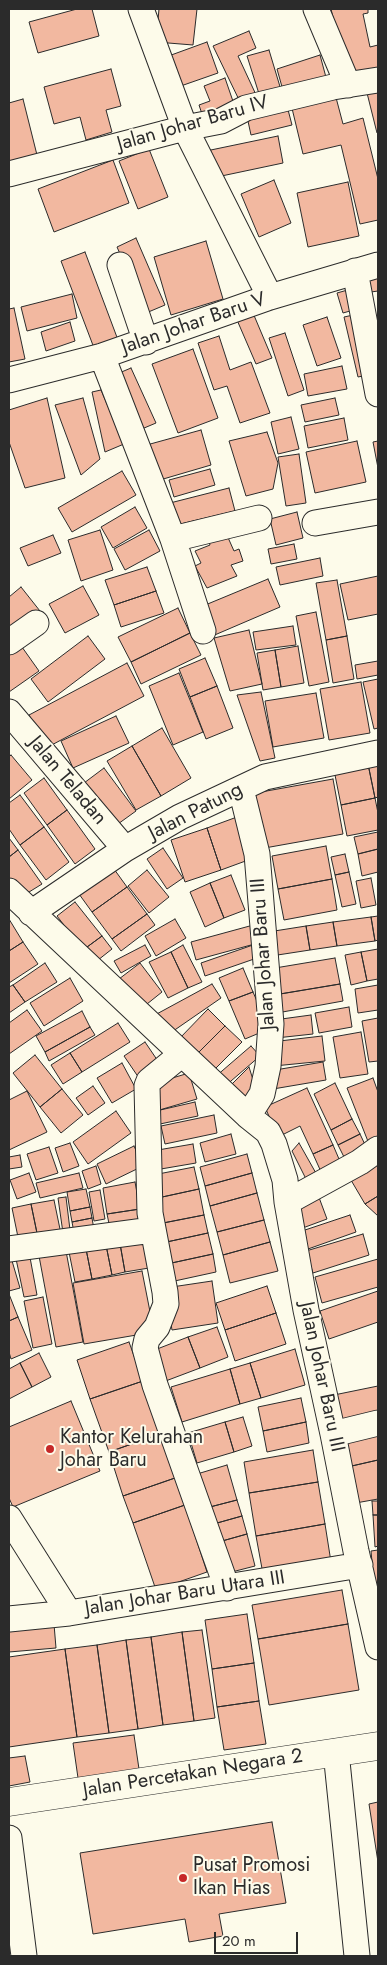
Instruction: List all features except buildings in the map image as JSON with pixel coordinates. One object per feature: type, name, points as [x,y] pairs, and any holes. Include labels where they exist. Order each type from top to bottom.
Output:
[{"type":"street","points":[[141,9],[185,128],[270,297]]},
{"type":"street","points":[[316,9],[348,85]]},
{"type":"street","name":"Jalan Johar Baru IV","points":[[9,174],[185,128],[221,121],[246,108],[378,80]]},
{"type":"street","points":[[120,265],[146,342]]},
{"type":"street","points":[[367,268],[378,394]]},
{"type":"street","name":"Jalan Johar Baru V","points":[[9,380],[102,356],[270,297],[367,268]]},
{"type":"street","points":[[102,356],[173,540],[203,631]]},
{"type":"street","points":[[316,523],[378,512]]},
{"type":"street","points":[[173,540],[259,518]]},
{"type":"street","points":[[9,642],[36,623]]},
{"type":"street","name":"Jalan Teladan","points":[[9,712],[125,849]]},
{"type":"street","name":"Jalan Patung","points":[[31,913],[125,849],[180,817],[265,777],[378,753]]},
{"type":"street","name":"Jalan Johar Baru III","points":[[241,789],[257,854],[271,1024],[268,1066],[262,1094],[248,1116]]},
{"type":"street","name":"Jalan Johar Baru III","points":[[9,891],[248,1116],[268,1132],[274,1144],[283,1168],[306,1310],[378,1647]]},
{"type":"street","points":[[182,1054],[149,1081],[147,1086],[148,1178],[152,1230],[166,1292],[166,1304],[157,1327],[147,1340],[145,1348],[154,1385],[227,1588]]},
{"type":"street","points":[[287,1202],[360,1162],[378,1149]]},
{"type":"street","points":[[9,1249],[152,1230]]},
{"type":"street","points":[[333,1434],[378,1423]]},
{"type":"street","points":[[9,1518],[69,1613]]},
{"type":"street","name":"Jalan Johar Baru Utara III","points":[[9,1619],[69,1613],[360,1566]]},
{"type":"street","name":"Jalan Percetakan Negara 2","points":[[9,1802],[378,1746]]},
{"type":"street","points":[[336,1752],[357,1956]]},
{"type":"street","points":[[9,1838],[24,1956]]},
{"type":"place","name":"Kantor Kelurahan Johar Baru","points":[[50,1449]]},
{"type":"place","name":"Pusat Promosi Ikan Hias","points":[[183,1878]]}]
